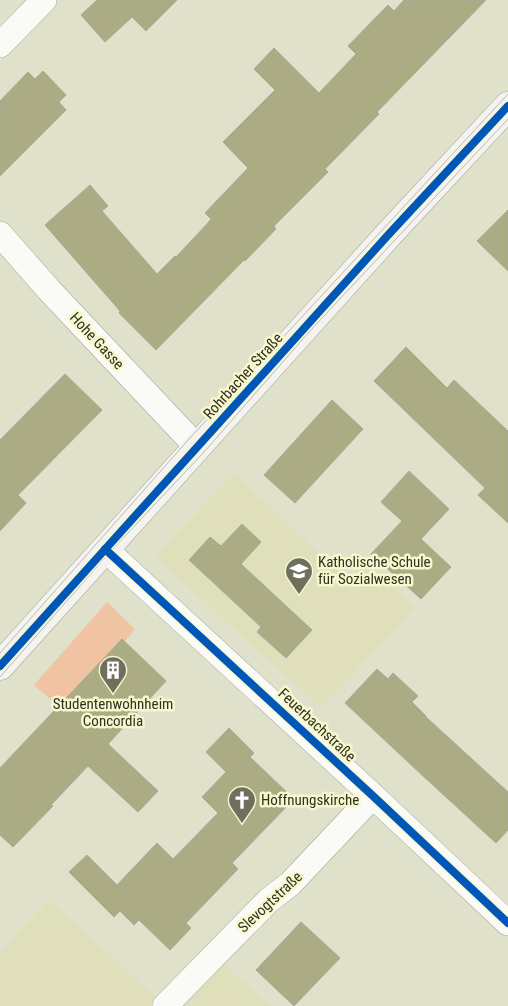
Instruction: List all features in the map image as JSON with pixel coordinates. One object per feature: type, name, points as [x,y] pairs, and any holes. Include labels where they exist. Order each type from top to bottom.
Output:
[{"type":"main road","name":"Rohrbacher Straße","points":[[0,666],[389,234],[508,106]]},
{"type":"street","points":[[0,45],[44,0]]},
{"type":"street","name":"Hohe Gasse","points":[[0,234],[50,291],[197,447]]},
{"type":"street","name":"Feuerbachstraße","points":[[105,549],[508,923]]},
{"type":"street","name":"Slevogtstraße","points":[[165,1006],[269,900],[290,884],[373,796]]},
{"type":"shaded area","name":"Katholische Schule für Sozialwesen","points":[[234,473],[349,581],[368,561],[415,608],[321,708],[155,557]]},
{"type":"shaded area","points":[[107,602],[135,629],[59,707],[34,685]]},
{"type":"shaded area","points":[[49,900],[166,1006],[0,1006],[0,952]]},
{"type":"shaded area","points":[[224,964],[270,1006],[184,1006]]},
{"type":"building","points":[[97,0],[177,0],[146,31],[132,17],[105,42],[81,15]]},
{"type":"building","points":[[404,0],[486,0],[377,112],[379,114],[325,169],[328,172],[274,226],[276,229],[156,350],[119,313],[120,311],[45,225],[90,185],[108,206],[102,211],[157,274],[207,224],[211,219],[205,213],[248,168],[223,142],[275,90],[254,69],[274,48],[319,93],[356,54],[348,46],[388,5],[394,11]]},
{"type":"building","points":[[43,71],[66,95],[59,102],[66,110],[0,176],[0,101],[28,72],[35,79]]},
{"type":"building","points":[[508,210],[508,271],[477,241]]},
{"type":"building","points":[[406,347],[447,388],[454,380],[508,431],[508,523],[478,495],[485,488],[374,381]]},
{"type":"building","points":[[65,374],[102,410],[18,495],[26,503],[0,531],[0,440]]},
{"type":"building","points":[[332,400],[363,429],[295,503],[264,475]]},
{"type":"building","points":[[409,471],[449,509],[421,539],[451,567],[421,599],[371,554],[402,521],[381,502]]},
{"type":"building","points":[[242,524],[261,542],[241,564],[312,630],[286,658],[257,632],[261,627],[189,560],[210,537],[221,546]]},
{"type":"building","points":[[122,639],[166,681],[108,744],[158,791],[138,812],[88,766],[13,847],[0,835],[0,768]]},
{"type":"building","points":[[377,669],[388,679],[393,673],[418,696],[412,702],[426,717],[508,792],[508,830],[496,843],[345,703]]},
{"type":"building","name":"Hoffnungskirche","points":[[229,728],[254,753],[250,757],[294,799],[232,863],[238,869],[186,923],[191,928],[170,950],[139,920],[134,925],[120,911],[114,917],[69,872],[87,855],[117,885],[157,843],[173,859],[218,813],[202,797],[226,772],[206,752]]},
{"type":"building","points":[[301,922],[340,958],[294,1006],[256,970]]},
{"type":"tram line","points":[[0,653],[189,439],[508,94]]},
{"type":"tram line","points":[[0,677],[109,553],[204,452],[309,332],[508,119]]},
{"type":"cycle path","points":[[0,666],[389,234],[508,106]]},
{"type":"cycle path","points":[[105,549],[508,923]]},
{"type":"place","name":"Katholische Schule für Sozialwesen","points":[[299,595]]},
{"type":"place","name":"Studentenwohnheim Concordia","points":[[113,694]]},
{"type":"place","name":"Hoffnungskirche","points":[[242,824]]}]
